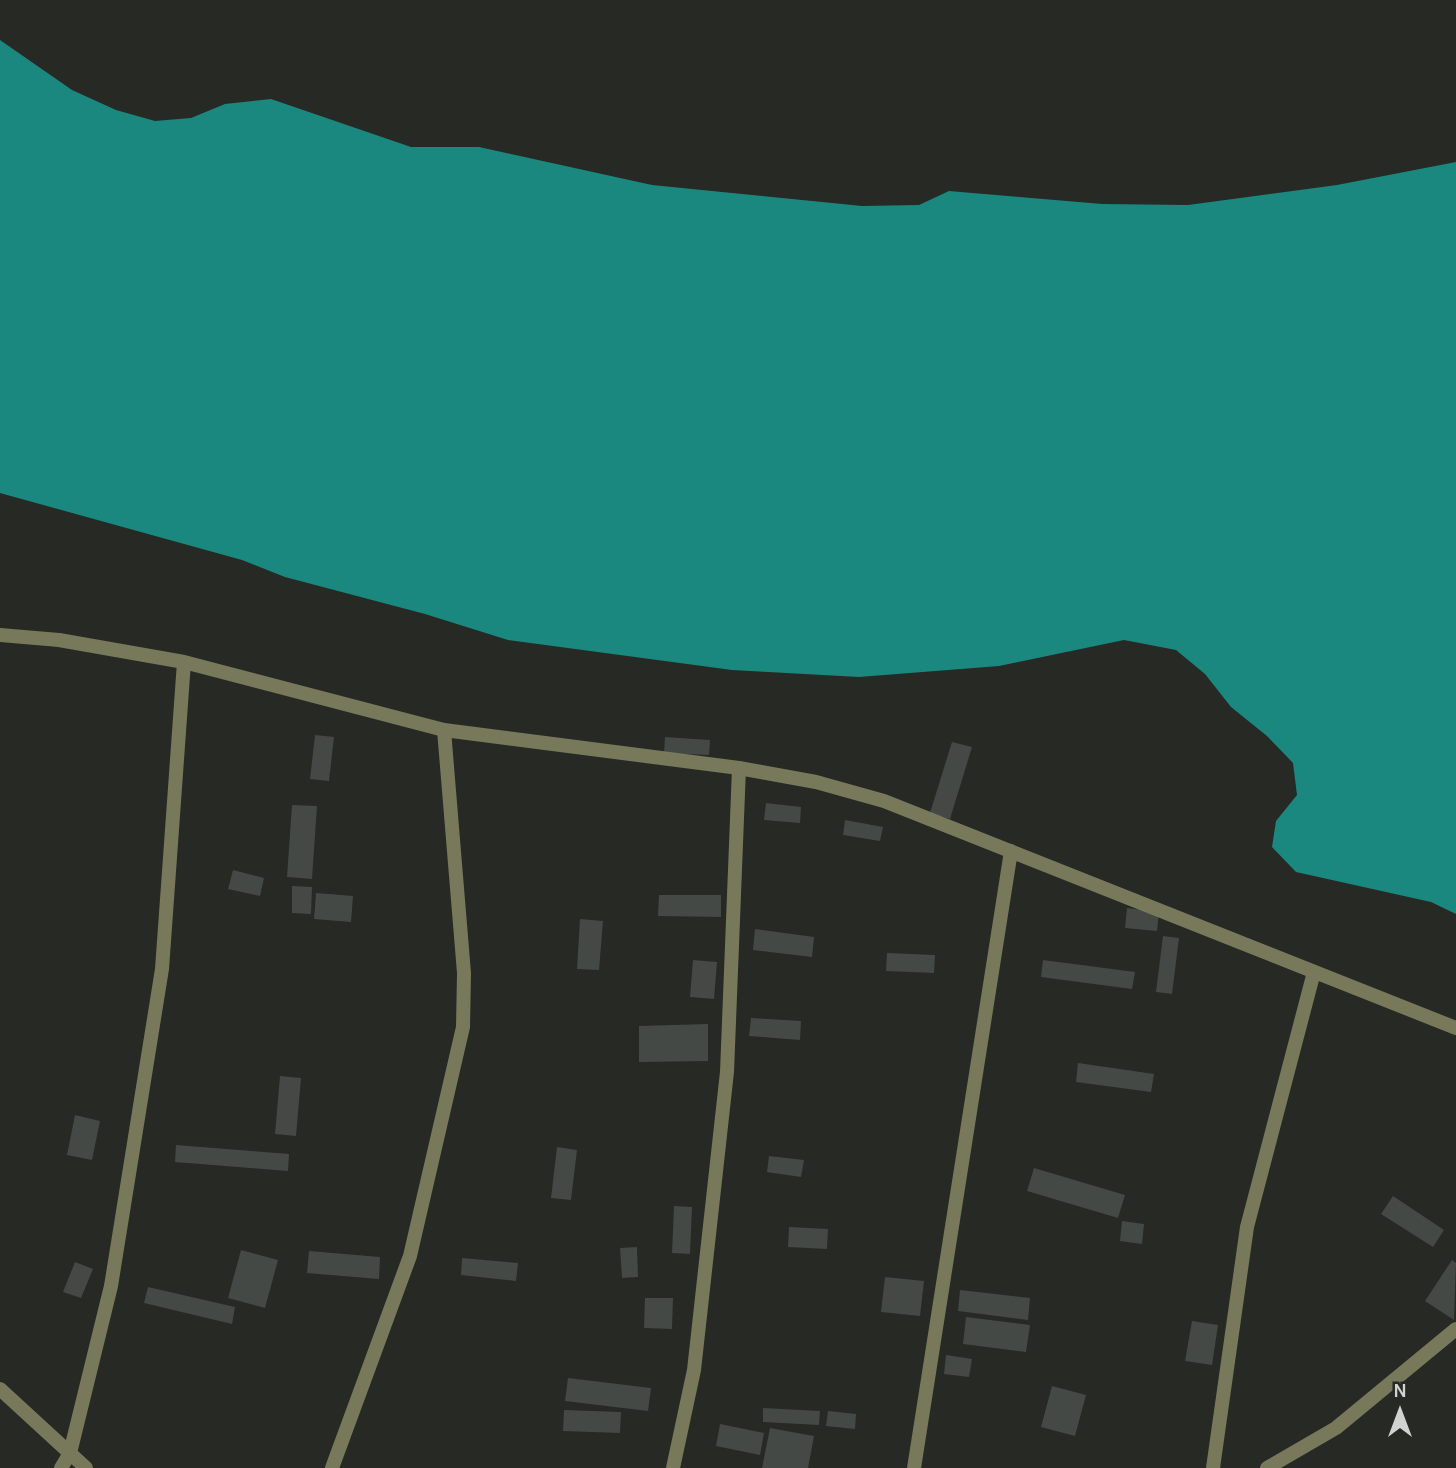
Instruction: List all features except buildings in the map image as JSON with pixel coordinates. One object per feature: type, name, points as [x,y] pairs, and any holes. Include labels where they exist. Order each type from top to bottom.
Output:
[{"type":"street","points":[[0,635],[59,640],[184,662],[444,730],[739,768],[816,782],[884,801],[1456,1028]]},
{"type":"street","points":[[61,1468],[70,1453],[111,1286],[162,969],[184,662]]},
{"type":"street","points":[[332,1468],[411,1256],[463,1027],[464,973],[444,730]]},
{"type":"street","points":[[673,1468],[694,1370],[726,1085],[739,768]]},
{"type":"street","points":[[914,1468],[1011,851]]},
{"type":"street","points":[[1213,1468],[1247,1227],[1314,972]]},
{"type":"street","points":[[1267,1468],[1336,1427],[1456,1329]]},
{"type":"street","points":[[0,1389],[86,1468]]},
{"type":"water","points":[[0,40],[72,90],[116,110],[155,121],[191,118],[225,104],[271,99],[411,147],[479,147],[652,185],[862,206],[919,205],[949,191],[1102,204],[1188,205],[1337,185],[1456,162],[1456,914],[1431,902],[1296,872],[1272,847],[1276,821],[1297,795],[1293,763],[1267,736],[1231,707],[1205,674],[1176,650],[1124,640],[999,666],[859,677],[732,670],[508,640],[425,614],[285,577],[242,560],[0,493]]}]
